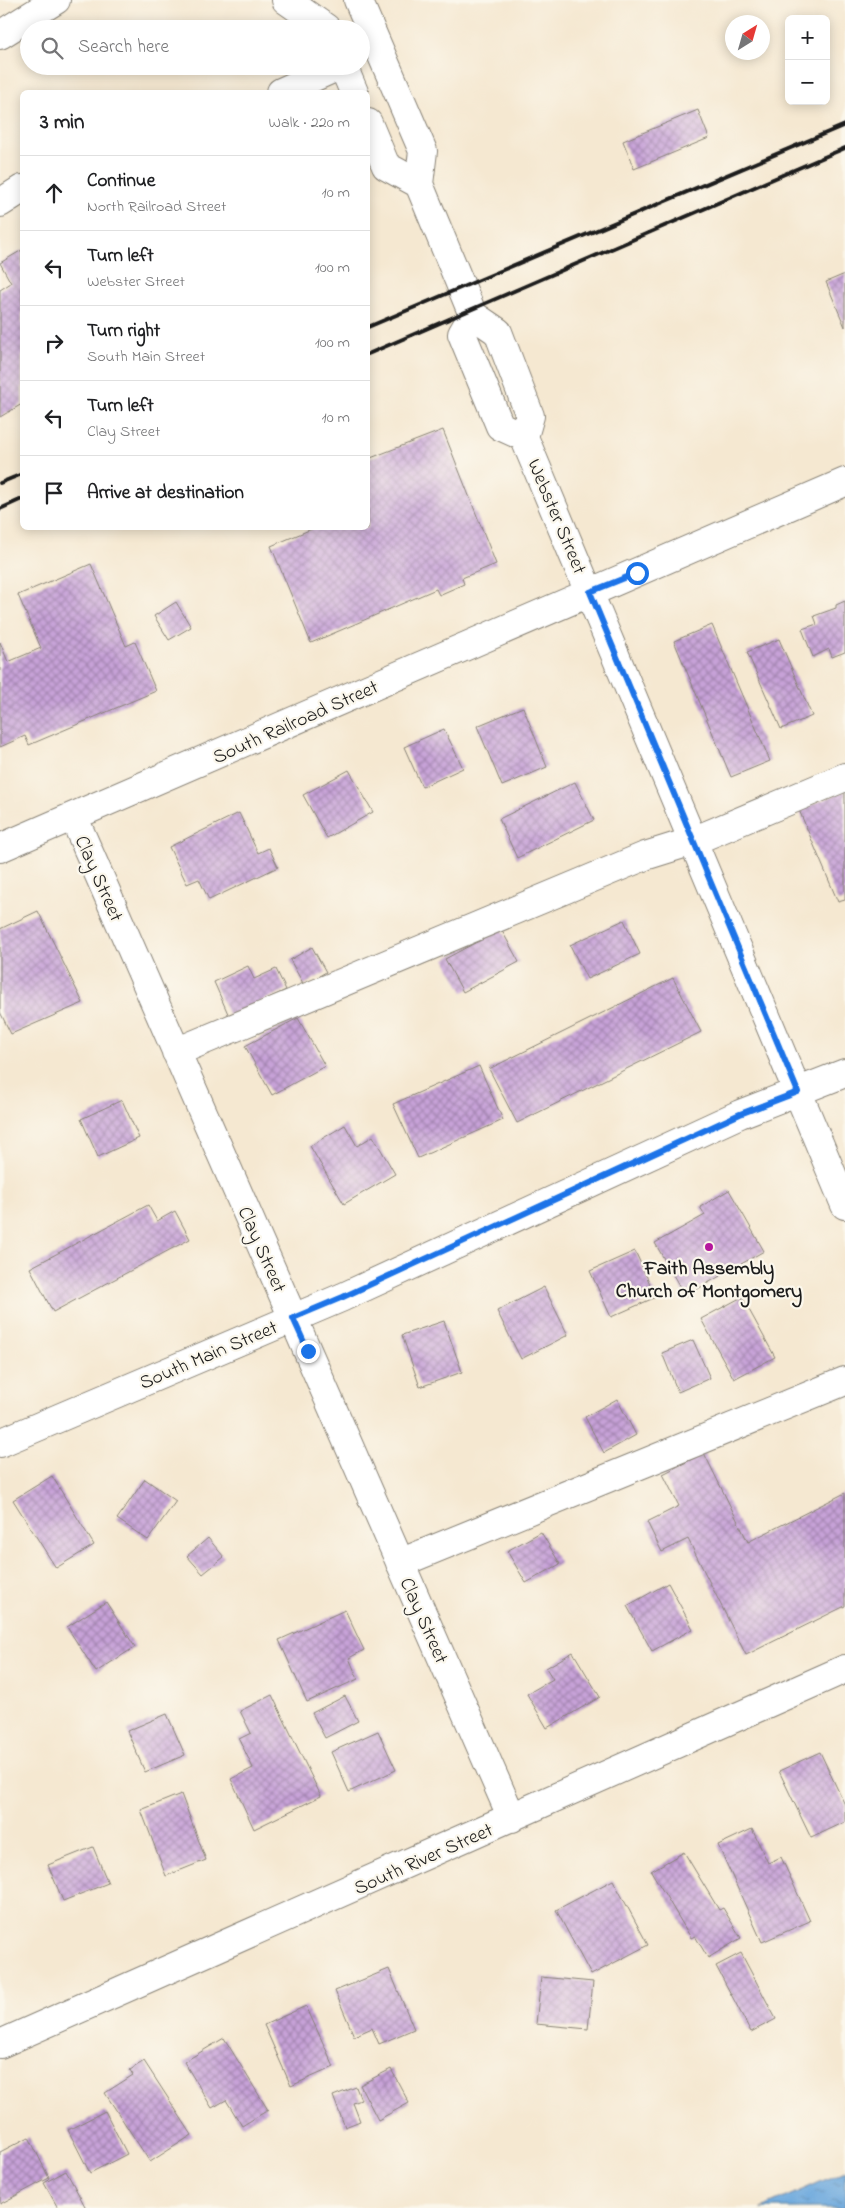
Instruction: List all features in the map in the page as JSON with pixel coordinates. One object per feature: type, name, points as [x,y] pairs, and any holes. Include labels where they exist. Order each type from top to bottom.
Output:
[{"type":"street","points":[[24,20],[56,0]]},
{"type":"street","points":[[286,0],[315,20]]},
{"type":"street","points":[[313,0],[322,20]]},
{"type":"street","name":"Webster Street","points":[[358,0],[367,20]]},
{"type":"street","points":[[0,35],[20,22]]},
{"type":"street","name":"Webster Street","points":[[370,28],[423,151],[419,184],[473,315],[462,334],[500,426],[524,437],[845,1205]]},
{"type":"street","points":[[286,90],[320,75]]},
{"type":"street","points":[[346,75],[353,90]]},
{"type":"street","points":[[370,128],[386,166],[419,184]]},
{"type":"street","points":[[0,203],[20,190]]},
{"type":"street","name":"South Railroad Street","points":[[0,848],[74,818],[845,482]]},
{"type":"street","points":[[176,1052],[645,856],[693,841],[845,777]]},
{"type":"street","name":"Clay Street","points":[[74,818],[512,1818]]},
{"type":"street","name":"South Main Street","points":[[0,1443],[343,1297],[740,1114],[845,1073]]},
{"type":"street","points":[[400,1563],[845,1381]]},
{"type":"street","name":"South River Street","points":[[2,2036],[512,1818],[845,1669]]},
{"type":"water","points":[[845,2171],[845,2208],[761,2208]]},
{"type":"building","points":[[698,110],[709,138],[634,169],[623,141]]},
{"type":"building","points":[[20,251],[20,405],[0,417],[0,290],[11,283],[0,263]]},
{"type":"building","points":[[845,274],[845,327],[826,282]]},
{"type":"building","points":[[443,430],[496,564],[462,578],[464,584],[439,595],[436,589],[311,643],[271,546],[309,530],[370,530],[370,458]]},
{"type":"building","points":[[91,564],[126,646],[135,642],[156,691],[29,745],[25,736],[0,747],[0,642],[8,662],[41,648],[18,595]]},
{"type":"building","points":[[845,601],[845,652],[832,657],[829,649],[813,657],[802,629],[817,624],[814,616],[836,608],[836,605]]},
{"type":"building","points":[[176,602],[191,627],[169,640],[154,616]]},
{"type":"building","points":[[712,625],[770,761],[731,777],[674,641]]},
{"type":"building","points":[[779,639],[812,716],[781,729],[747,652]]},
{"type":"building","points":[[523,707],[547,767],[502,786],[477,726]]},
{"type":"building","points":[[444,729],[463,768],[422,787],[404,747]]},
{"type":"building","points":[[349,770],[373,812],[327,838],[303,795]]},
{"type":"building","points":[[575,782],[594,820],[517,858],[499,819]]},
{"type":"building","points":[[845,791],[845,900],[838,902],[799,810]]},
{"type":"building","points":[[239,813],[258,853],[269,848],[278,867],[209,900],[199,879],[187,884],[169,847]]},
{"type":"building","points":[[38,911],[83,1003],[11,1034],[0,1012],[0,929]]},
{"type":"building","points":[[624,920],[640,954],[587,979],[570,945]]},
{"type":"building","points":[[501,929],[519,962],[463,992],[445,959]]},
{"type":"building","points":[[312,947],[326,972],[304,985],[290,960]]},
{"type":"building","points":[[248,966],[254,979],[276,969],[286,990],[229,1016],[214,982]]},
{"type":"building","points":[[673,978],[701,1032],[517,1123],[489,1069]]},
{"type":"building","points":[[298,1018],[325,1066],[272,1095],[245,1046]]},
{"type":"building","points":[[479,1066],[503,1120],[418,1158],[393,1104]]},
{"type":"building","points":[[122,1100],[139,1138],[98,1157],[81,1119]]},
{"type":"building","points":[[345,1125],[357,1146],[373,1136],[395,1174],[344,1204],[310,1146]]},
{"type":"building","name":"Faith Assembly Church of Montgomery","points":[[729,1190],[764,1251],[685,1296],[655,1243],[705,1215],[700,1207]]},
{"type":"building","points":[[148,1205],[157,1221],[175,1211],[190,1239],[53,1312],[30,1268]]},
{"type":"building","points":[[635,1251],[656,1297],[611,1317],[590,1271]]},
{"type":"building","points":[[544,1287],[568,1335],[521,1359],[497,1311]]},
{"type":"building","points":[[742,1297],[775,1357],[734,1379],[701,1319]]},
{"type":"building","points":[[444,1321],[462,1372],[420,1387],[402,1335]]},
{"type":"building","points":[[693,1340],[710,1378],[678,1392],[662,1353]]},
{"type":"building","points":[[617,1399],[636,1435],[604,1453],[585,1417]]},
{"type":"building","points":[[704,1453],[748,1542],[845,1493],[845,1606],[746,1655],[688,1539],[662,1552],[647,1522],[679,1506],[663,1474]]},
{"type":"building","points":[[52,1476],[94,1545],[56,1568],[13,1500]]},
{"type":"building","points":[[145,1479],[176,1501],[148,1540],[117,1519]]},
{"type":"building","points":[[541,1532],[560,1564],[526,1583],[507,1551]]},
{"type":"building","points":[[208,1538],[224,1557],[203,1574],[187,1556]]},
{"type":"building","points":[[668,1583],[693,1629],[652,1651],[627,1606]]},
{"type":"building","points":[[106,1602],[135,1647],[96,1672],[67,1627]]},
{"type":"building","points":[[345,1610],[364,1650],[349,1658],[358,1679],[307,1702],[279,1640]]},
{"type":"building","points":[[573,1652],[600,1697],[547,1728],[527,1694],[553,1679],[546,1668]]},
{"type":"building","points":[[272,1695],[321,1796],[254,1829],[231,1779],[253,1768],[239,1739],[251,1733],[240,1711]]},
{"type":"building","points":[[345,1696],[358,1721],[325,1738],[312,1713]]},
{"type":"building","points":[[167,1714],[185,1755],[145,1772],[127,1731]]},
{"type":"building","points":[[378,1731],[396,1770],[349,1792],[331,1752]]},
{"type":"building","points":[[820,1752],[845,1805],[845,1822],[811,1838],[779,1771]]},
{"type":"building","points":[[181,1794],[206,1860],[166,1876],[141,1810]]},
{"type":"building","points":[[752,1829],[768,1863],[781,1857],[810,1921],[762,1942],[718,1845]]},
{"type":"building","points":[[93,1847],[108,1883],[63,1901],[48,1865]]},
{"type":"building","points":[[684,1852],[719,1910],[723,1908],[741,1938],[708,1958],[695,1936],[691,1938],[651,1871]]},
{"type":"building","points":[[613,1880],[648,1945],[591,1975],[556,1910]]},
{"type":"building","points":[[741,1953],[776,2019],[751,2032],[716,1966]]},
{"type":"building","points":[[389,1969],[414,2029],[379,2044],[372,2028],[354,2036],[335,1991]]},
{"type":"building","points":[[541,1977],[593,1982],[588,2029],[536,2024]]},
{"type":"building","points":[[306,2006],[334,2067],[291,2086],[264,2025]]},
{"type":"building","points":[[224,2038],[268,2110],[242,2126],[226,2100],[212,2108],[184,2062]]},
{"type":"building","points":[[144,2061],[192,2135],[150,2162],[105,2093],[133,2075],[130,2070]]},
{"type":"building","points":[[391,2069],[409,2103],[378,2120],[360,2085]]},
{"type":"building","points":[[356,2087],[361,2100],[353,2103],[360,2121],[345,2127],[333,2096]]},
{"type":"building","points":[[105,2111],[127,2154],[90,2173],[68,2130]]},
{"type":"building","points":[[29,2137],[49,2178],[0,2204],[0,2152]]},
{"type":"building","points":[[66,2171],[86,2208],[58,2208],[44,2183]]},
{"type":"railway","points":[[370,326],[845,125]]},
{"type":"railway","points":[[370,353],[845,148]]},
{"type":"railway","points":[[0,483],[20,475]]},
{"type":"railway","points":[[0,509],[20,500]]},
{"type":"place","name":"Faith Assembly Church of Montgomery","points":[[709,1247]]},
{"type":"route","points":[[308,1351],[293,1318],[343,1297],[740,1114],[798,1092],[590,592],[637,573]]}]
